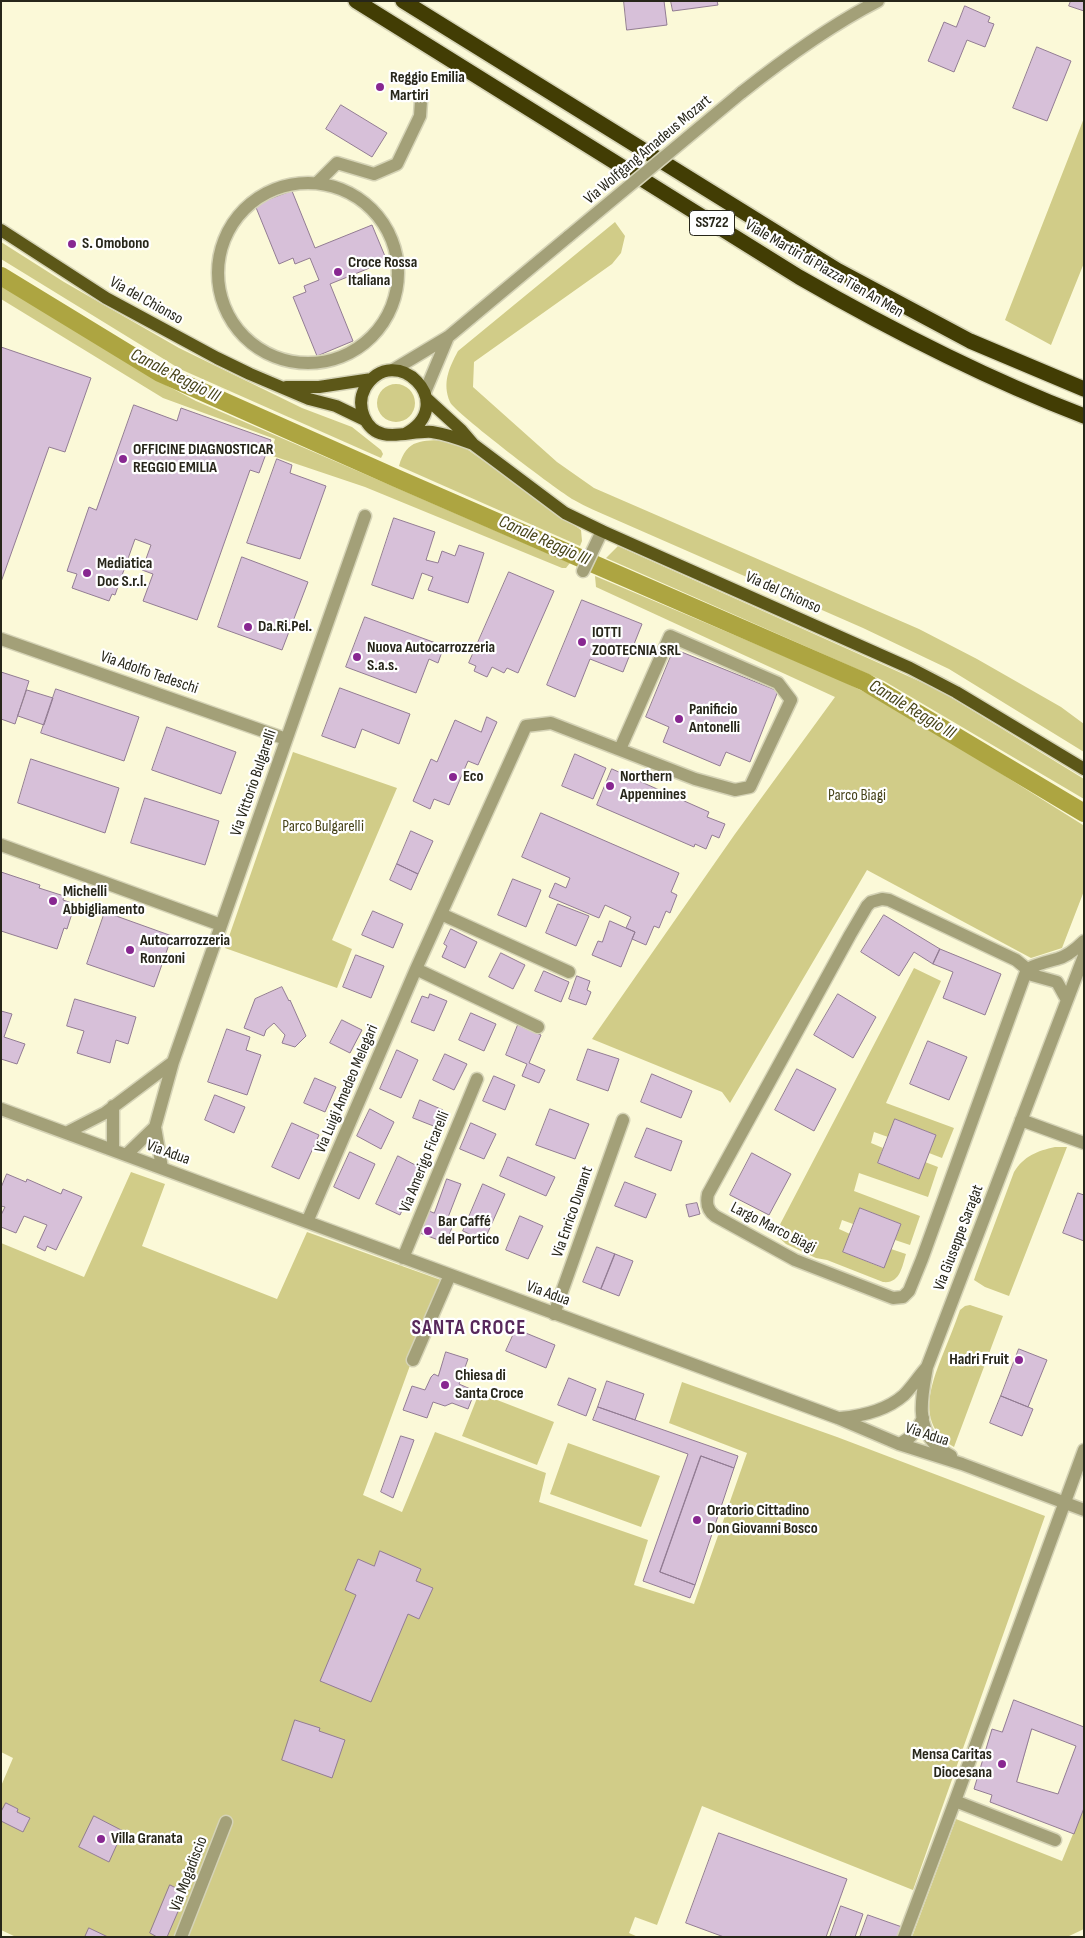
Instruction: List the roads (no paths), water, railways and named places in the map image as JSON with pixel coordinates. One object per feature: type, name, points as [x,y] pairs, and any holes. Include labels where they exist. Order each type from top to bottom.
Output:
[{"type":"highway","name":"Viale Martiri di Piazza Tien An Men","points":[[356,1],[799,278],[934,351],[1084,416]]},
{"type":"highway","name":"Viale Martiri di Piazza Tien An Men","points":[[404,1],[837,270],[970,341],[1084,389]]},
{"type":"main road","name":"Via del Chionso","points":[[1,230],[106,298],[250,374],[309,399],[336,406],[365,420],[371,427],[387,436],[432,432],[473,444]]},
{"type":"main road","name":"Via del Chionso","points":[[283,387],[319,387],[372,379],[384,372],[393,370],[409,374],[421,385],[426,395],[462,430],[473,444],[565,513],[910,668],[956,692],[1084,769]]},
{"type":"main road","points":[[365,420],[361,410],[361,401],[363,391],[372,379]]},
{"type":"main road","points":[[406,434],[413,430],[424,416],[426,395]]},
{"type":"street","name":"Via Wolfgang Amadeus Mozart","points":[[393,370],[448,337],[777,64],[810,41],[878,1]]},
{"type":"street","points":[[317,183],[331,184],[358,196],[380,216],[394,242],[400,271],[396,300],[382,326],[362,347],[335,360],[306,364],[277,358],[251,344],[231,322],[220,295],[217,266],[223,241],[234,219],[253,200],[276,188],[302,182],[317,183],[337,163],[374,174],[397,164],[420,116],[421,101]]},
{"type":"street","name":"Via Wolfgang Amadeus Mozart","points":[[426,395],[448,337]]},
{"type":"street","name":"Via Vittorio Bulgarelli","points":[[162,1168],[155,1127],[173,1062],[365,516]]},
{"type":"street","points":[[583,571],[602,531]]},
{"type":"street","points":[[670,636],[778,683],[791,700],[750,787],[734,790],[695,779],[620,749],[670,636]]},
{"type":"street","name":"Via Adolfo Tedeschi","points":[[1,639],[286,739]]},
{"type":"street","name":"Via Luigi Amedeo Melegari","points":[[307,1222],[416,969],[526,726],[551,723],[620,749]]},
{"type":"street","points":[[1,845],[221,925]]},
{"type":"street","name":"Largo Marco Biagi","points":[[1027,970],[922,1259],[909,1292],[903,1298],[893,1298],[795,1260],[710,1212],[706,1200],[708,1194],[850,934],[871,902],[882,899],[889,900],[1016,960],[1027,970],[1032,975],[1057,982],[1067,1000]]},
{"type":"street","points":[[441,914],[569,972]]},
{"type":"street","points":[[1027,970],[1039,963],[1066,956],[1084,941]]},
{"type":"street","name":"Via Giuseppe Saragat","points":[[962,1464],[934,1444],[927,1432],[922,1418],[922,1403],[927,1367],[1084,956]]},
{"type":"street","points":[[416,969],[538,1027]]},
{"type":"street","points":[[66,1133],[104,1113],[173,1062]]},
{"type":"street","name":"Via Amerigo Ficarelli","points":[[403,1258],[477,1079]]},
{"type":"street","points":[[113,1106],[113,1150]]},
{"type":"street","name":"Via Adua","points":[[1,1108],[450,1276],[838,1418],[900,1444],[962,1464],[1084,1510]]},
{"type":"street","name":"Via Enrico Dunant","points":[[554,1314],[623,1120]]},
{"type":"street","points":[[1021,1120],[1084,1143]]},
{"type":"street","points":[[126,1155],[155,1127]]},
{"type":"street","points":[[413,1360],[450,1276]]},
{"type":"street","name":"Via Giuseppe Saragat","points":[[838,1418],[858,1416],[880,1409],[903,1396],[927,1367]]},
{"type":"street","points":[[877,1435],[875,1420],[880,1409]]},
{"type":"street","name":"Via Giuseppe Saragat","points":[[900,1444],[910,1439],[917,1430],[922,1418]]},
{"type":"street","points":[[904,1937],[1084,1450]]},
{"type":"street","points":[[955,1801],[1055,1840]]},
{"type":"street","name":"Via Mogadiscio","points":[[181,1937],[226,1822]]},
{"type":"waterway","name":"Canale Reggio III","points":[[1,276],[160,373],[865,682],[1084,813]]},
{"type":"place","name":"Reggio Emilia Martiri","points":[[380,87]]},
{"type":"place","name":"S. Omobono","points":[[72,244]]},
{"type":"place","name":"Croce Rossa Italiana","points":[[338,272]]},
{"type":"place","name":"OFFICINE DIAGNOSTICAR REGGIO EMILIA","points":[[123,459]]},
{"type":"place","name":"Mediatica Doc S.r.l.","points":[[87,573]]},
{"type":"place","name":"Da.Ri.Pel.","points":[[248,627]]},
{"type":"place","name":"IOTTI ZOOTECNIA SRL","points":[[582,642]]},
{"type":"place","name":"Nuova Autocarrozzeria S.a.s.","points":[[357,657]]},
{"type":"place","name":"Panificio Antonelli","points":[[679,719]]},
{"type":"place","name":"Eco","points":[[453,777]]},
{"type":"place","name":"Northern Appennines","points":[[610,786]]},
{"type":"place","name":"Michelli Abbigliamento","points":[[53,901]]},
{"type":"place","name":"Autocarrozzeria Ronzoni","points":[[130,950]]},
{"type":"place","name":"Bar Caffé del Portico","points":[[428,1231]]},
{"type":"place","name":"Hadri Fruit","points":[[1019,1360]]},
{"type":"place","name":"Chiesa di Santa Croce","points":[[445,1385]]},
{"type":"place","name":"Oratorio Cittadino Don Giovanni Bosco","points":[[697,1520]]},
{"type":"place","name":"Mensa Caritas Diocesana","points":[[1002,1764]]},
{"type":"place","name":"Villa Granata","points":[[101,1839]]},
{"type":"district","name":"SANTA CROCE","points":[[469,1329]]},
{"type":"park label","name":"Parco Biagi","points":[[857,796]]},
{"type":"park label","name":"Parco Bulgarelli","points":[[323,827]]}]
